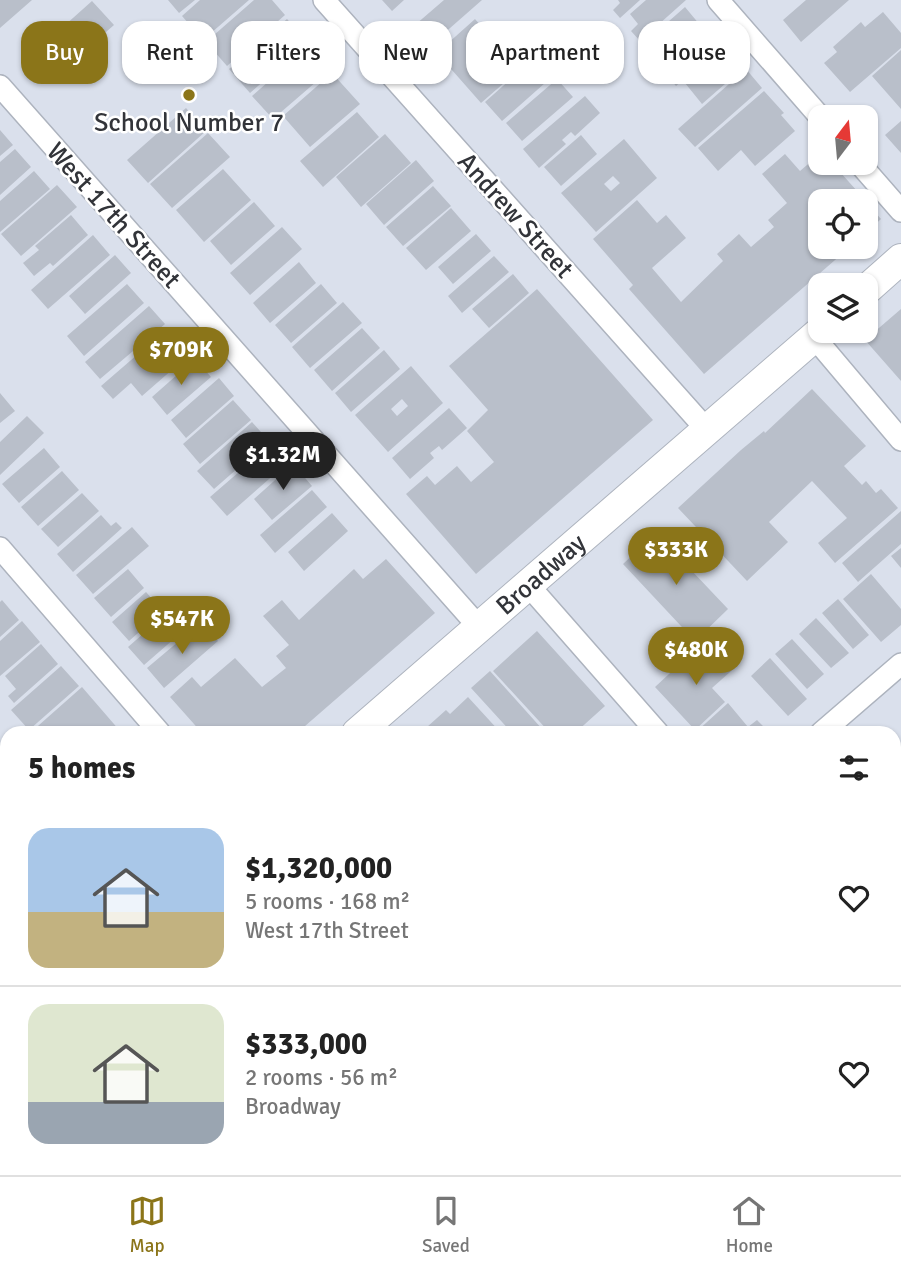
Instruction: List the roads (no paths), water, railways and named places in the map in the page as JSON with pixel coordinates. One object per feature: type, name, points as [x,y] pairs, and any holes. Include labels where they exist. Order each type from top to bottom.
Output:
[{"type":"street","name":"Andrew Street","points":[[324,0],[707,430]]},
{"type":"street","points":[[718,0],[810,105]]},
{"type":"street","name":"West 17th Street","points":[[0,86],[479,627]]},
{"type":"street","points":[[870,175],[901,211]]},
{"type":"street","points":[[878,279],[901,259]]},
{"type":"street","name":"Broadway","points":[[365,726],[808,343]]},
{"type":"street","points":[[825,343],[901,440]]},
{"type":"street","points":[[0,548],[154,726]]},
{"type":"street","points":[[529,586],[652,726]]},
{"type":"street","points":[[829,726],[901,664]]},
{"type":"place","name":"School Number 7","points":[[189,95]]}]
